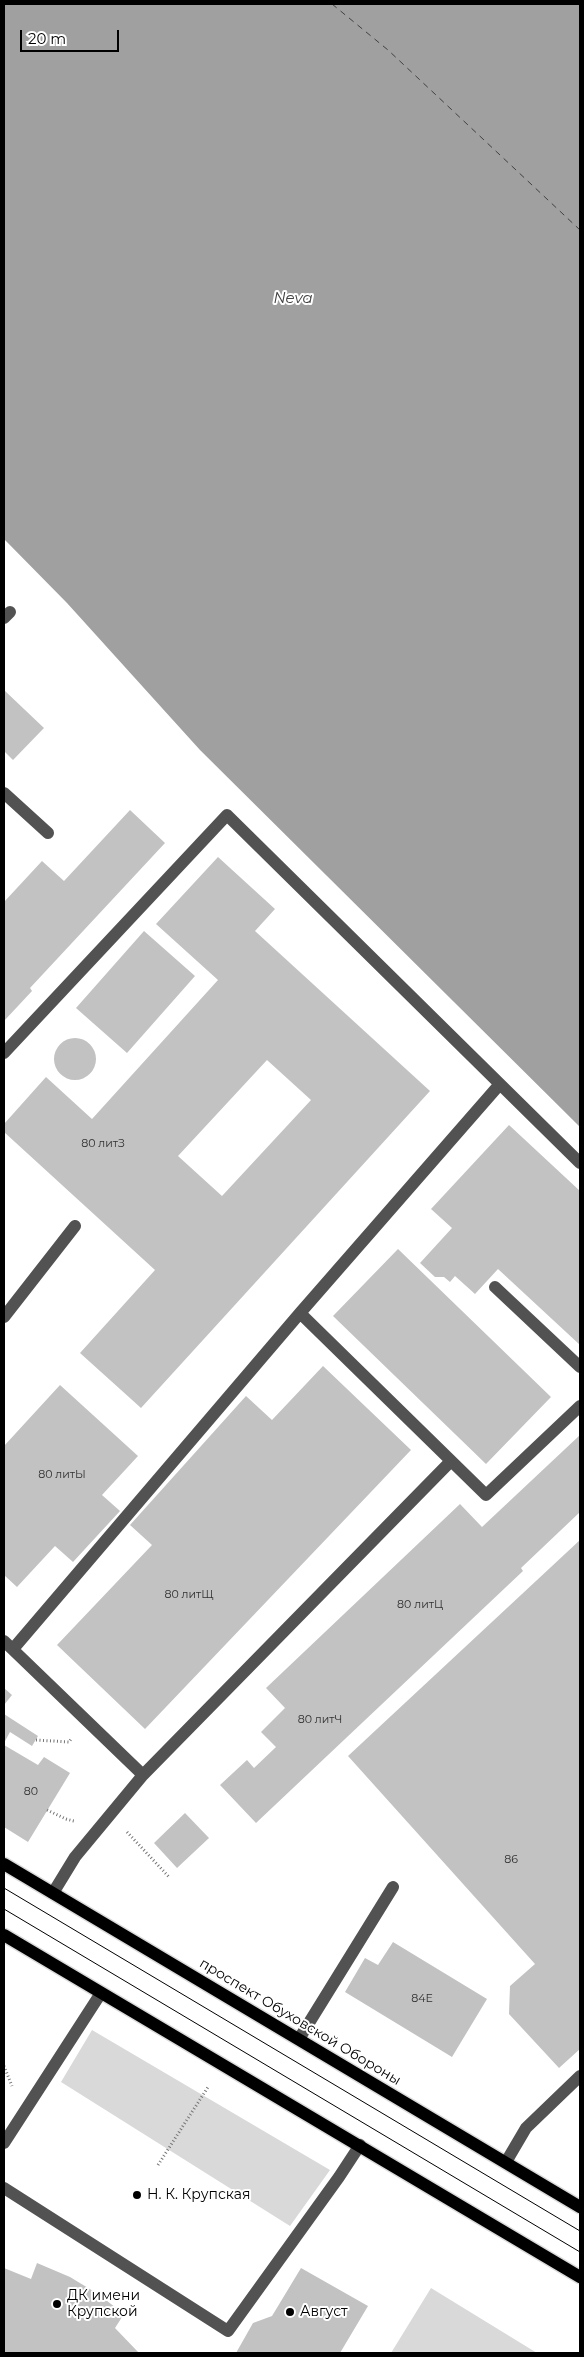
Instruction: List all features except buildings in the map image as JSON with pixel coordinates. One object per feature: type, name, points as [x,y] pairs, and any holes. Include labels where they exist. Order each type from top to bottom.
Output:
[{"type":"main road","name":"проспект Обуховской Обороны","points":[[4,1864],[580,2207]]},
{"type":"main road","points":[[4,1935],[580,2277]]},
{"type":"lane","points":[[4,793],[48,833]]},
{"type":"lane","points":[[4,1053],[227,815],[580,1163]]},
{"type":"lane","points":[[143,1775],[8,1645],[500,1084]]},
{"type":"lane","points":[[4,1317],[75,1226]]},
{"type":"lane","points":[[495,1287],[580,1367]]},
{"type":"lane","points":[[300,1313],[486,1495],[580,1406]]},
{"type":"lane","points":[[53,1893],[75,1857],[143,1775],[451,1461]]},
{"type":"lane","points":[[299,2039],[392,1886]]},
{"type":"lane","points":[[4,2143],[101,1993]]},
{"type":"lane","points":[[506,2162],[526,2128],[580,2076]]},
{"type":"lane","points":[[4,2188],[228,2331],[339,2178],[360,2145]]},
{"type":"path","points":[[36,1740],[69,1742],[88,1722]]},
{"type":"path","points":[[4,2066],[14,2090]]},
{"type":"path","points":[[158,2165],[208,2086]]},
{"type":"shaded area","points":[[92,2030],[330,2170],[290,2226],[61,2082]]},
{"type":"shaded area","points":[[431,2288],[537,2353],[391,2353]]},
{"type":"water","name":"Neva","points":[[4,4],[580,4],[580,1127],[200,750],[67,603],[4,539]]},
{"type":"ferry route","points":[[332,4],[388,50],[580,230]]},
{"type":"tram line","points":[[4,1888],[580,2231]]},
{"type":"tram line","points":[[4,1909],[580,2252]]},
{"type":"place","name":"Н. К. Крупская","points":[[137,2195]]},
{"type":"place","name":"ДК имени Крупской","points":[[57,2304]]},
{"type":"place","name":"Август","points":[[290,2312]]}]
